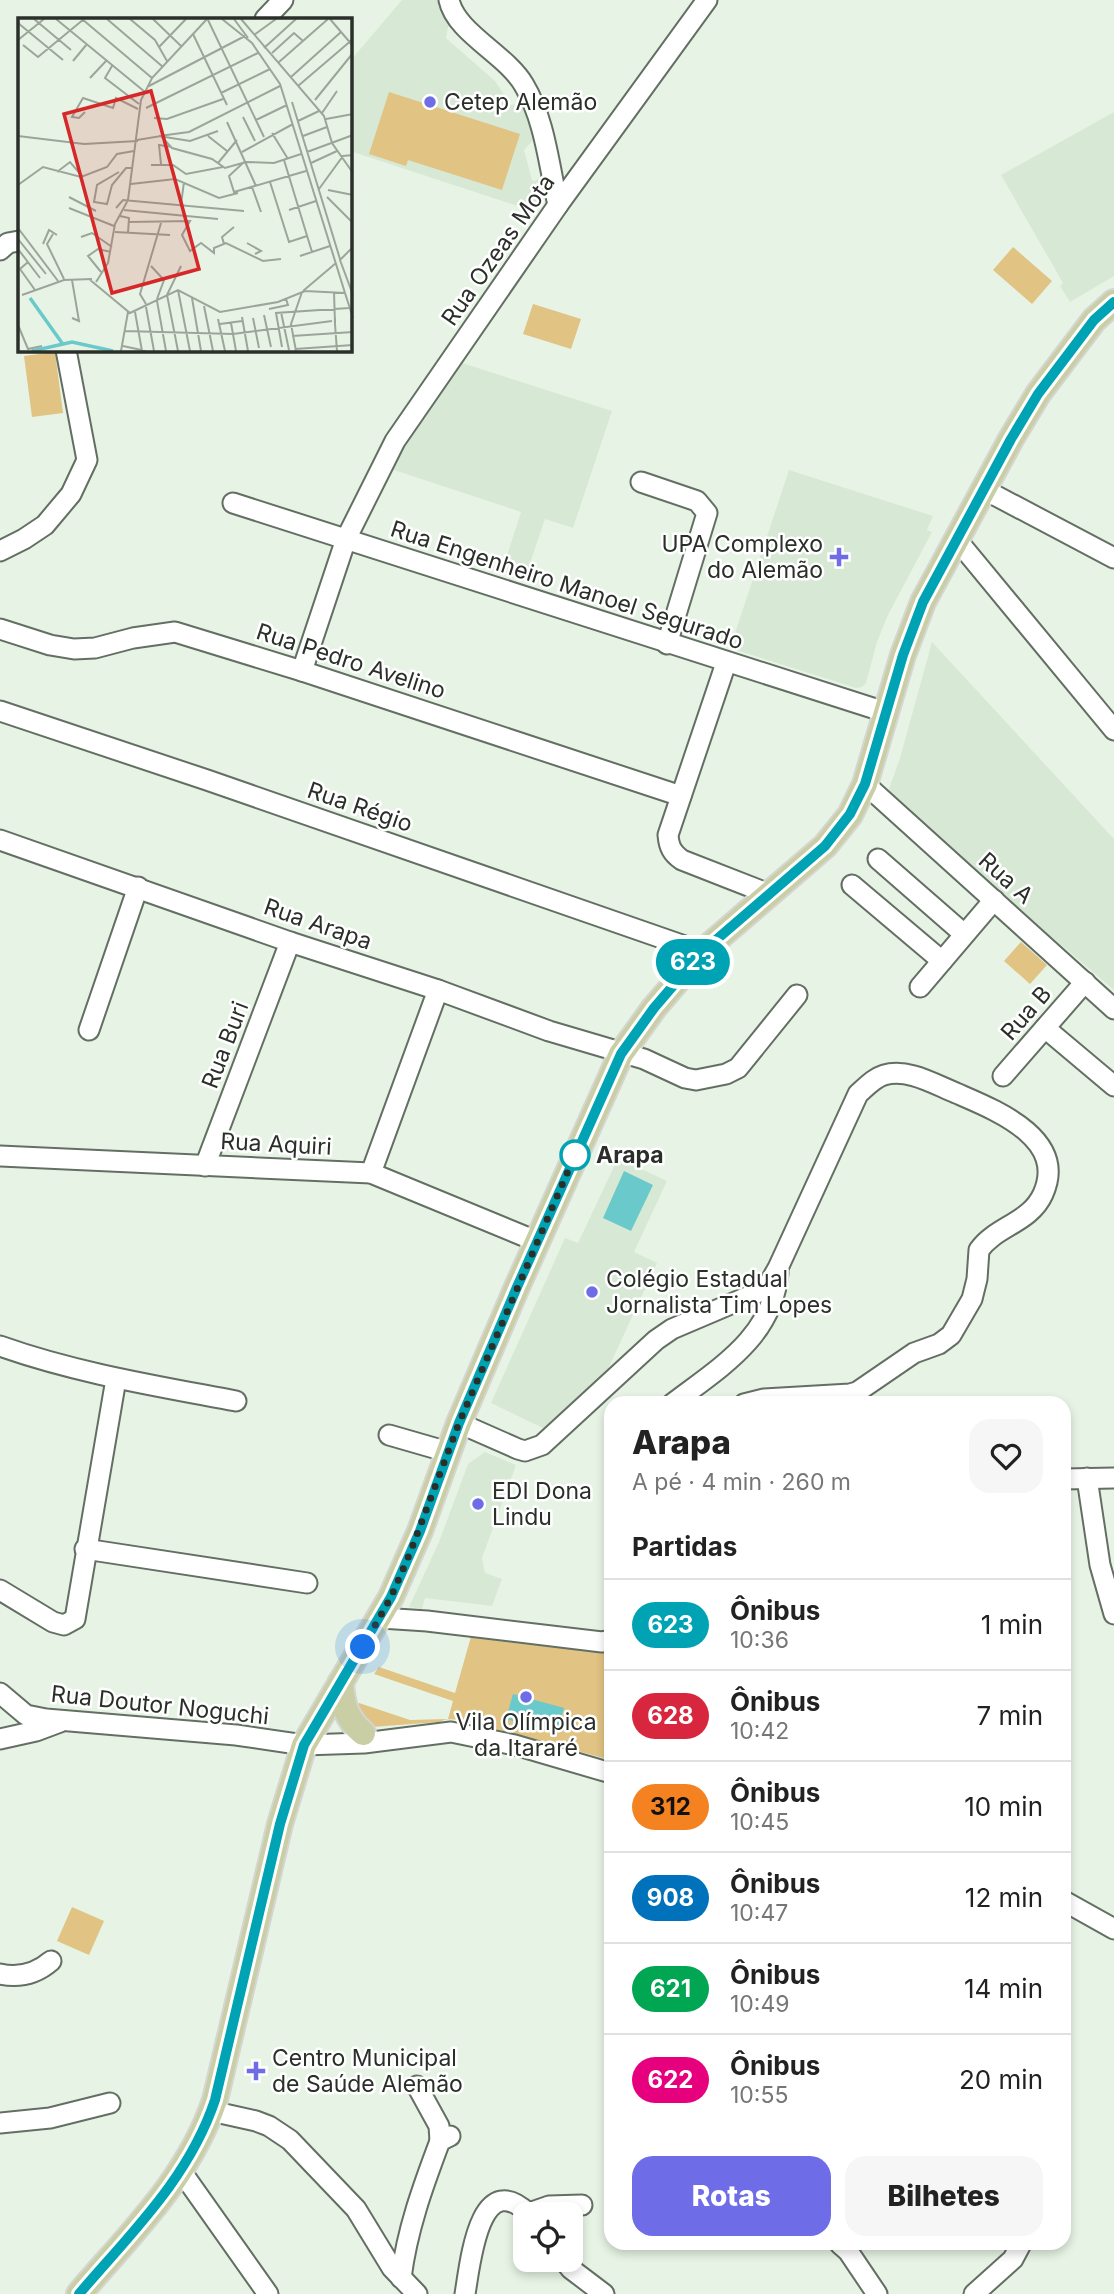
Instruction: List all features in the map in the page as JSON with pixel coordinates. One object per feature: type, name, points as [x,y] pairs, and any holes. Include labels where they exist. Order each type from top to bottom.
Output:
[{"type":"main road","points":[[79,2294],[152,2211],[199,2141],[211,2111],[230,2043],[298,1740],[341,1682],[381,1618],[420,1531],[459,1423],[536,1241],[621,1054],[654,1008],[702,952],[832,838],[850,814],[865,784],[915,621],[1011,439],[1038,394],[1094,320],[1114,302]]},
{"type":"main road","points":[[1080,340],[1114,322]]},
{"type":"main road","points":[[341,1682],[347,1714],[354,1726],[372,1737]]},
{"type":"street","points":[[266,18],[283,0]]},
{"type":"street","points":[[449,0],[457,19],[501,58],[523,83],[539,120],[558,205]]},
{"type":"street","name":"Rua Ozeas Mota","points":[[302,671],[346,539],[395,441],[558,205],[706,0]]},
{"type":"street","points":[[0,250],[8,243],[18,241]]},
{"type":"street","points":[[0,551],[45,525],[71,494],[87,460],[66,352]]},
{"type":"street","points":[[641,482],[697,501],[707,513],[667,643]]},
{"type":"street","points":[[985,490],[1114,558]]},
{"type":"street","name":"Rua Engenheiro Manoel Segurado","points":[[233,503],[726,663],[886,712]]},
{"type":"street","points":[[957,540],[1114,730]]},
{"type":"street","name":"Rua Pedro Avelino","points":[[0,629],[50,645],[74,649],[95,648],[133,638],[175,632],[681,796]]},
{"type":"street","points":[[726,663],[668,835],[673,853],[682,860],[769,894]]},
{"type":"street","name":"Rua Régio","points":[[0,711],[702,952]]},
{"type":"street","name":"Rua A","points":[[865,784],[1114,1009]]},
{"type":"street","name":"Rua Arapa","points":[[0,841],[290,942],[621,1054],[644,1059],[685,1078],[696,1080],[726,1074],[738,1068],[797,995]]},
{"type":"street","points":[[878,859],[964,934]]},
{"type":"street","points":[[852,885],[942,961]]},
{"type":"street","points":[[89,1030],[138,887]]},
{"type":"street","points":[[919,987],[994,900]]},
{"type":"street","name":"Rua Buri","points":[[205,1166],[290,942]]},
{"type":"street","name":"Rua B","points":[[1003,1076],[1085,982]]},
{"type":"street","points":[[371,1173],[438,990]]},
{"type":"street","points":[[1045,1028],[1114,1086]]},
{"type":"street","points":[[459,1423],[517,1449],[525,1451],[542,1445],[671,1329],[759,1292],[770,1282],[778,1268],[858,1094],[881,1075],[907,1074],[993,1109],[1026,1130],[1045,1157],[1046,1183],[1039,1202],[1027,1216],[982,1245],[972,1299],[958,1324],[945,1340],[914,1353],[867,1386],[850,1394],[816,1396]]},
{"type":"street","name":"Rua Aquiri","points":[[0,1156],[371,1173],[536,1241]]},
{"type":"street","points":[[682,1396],[732,1356],[762,1325],[776,1290],[778,1268]]},
{"type":"street","points":[[0,1346],[116,1379],[236,1401]]},
{"type":"street","points":[[0,1590],[53,1622],[64,1625],[73,1621],[116,1379]]},
{"type":"street","points":[[389,1436],[448,1452]]},
{"type":"street","points":[[1087,1478],[1100,1565],[1114,1614]]},
{"type":"street","points":[[1071,1479],[1114,1478]]},
{"type":"street","points":[[85,1549],[307,1583]]},
{"type":"street","points":[[381,1618],[604,1642]]},
{"type":"street","name":"Rua Doutor Noguchi","points":[[0,1693],[26,1715],[61,1721],[298,1740],[433,1733],[464,1734],[515,1745],[604,1771]]},
{"type":"street","points":[[0,1705],[26,1715]]},
{"type":"street","points":[[0,1739],[36,1731],[61,1721]]},
{"type":"street","points":[[1071,1905],[1114,1929]]},
{"type":"street","points":[[0,1974],[11,1977],[34,1973],[51,1961]]},
{"type":"street","points":[[401,2278],[411,2222],[445,2139],[417,2086]]},
{"type":"street","points":[[0,2123],[64,2107],[110,2103]]},
{"type":"street","points":[[211,2111],[256,2121],[290,2140],[356,2209],[386,2259],[417,2294]]},
{"type":"street","points":[[181,2171],[268,2294]]},
{"type":"street","points":[[465,2294],[478,2230],[489,2209],[500,2202],[513,2202]]},
{"type":"street","points":[[851,2250],[877,2294]]},
{"type":"street","points":[[974,2294],[1013,2259],[1018,2250]]},
{"type":"street","points":[[575,2272],[604,2294]]},
{"type":"shaded area","name":"Cetep Alemão","points":[[402,0],[440,0],[449,22],[446,38],[495,81],[511,105],[517,104],[521,97],[535,138],[524,150],[532,180],[543,176],[549,195],[545,199],[518,206],[352,152],[352,59]]},
{"type":"shaded area","points":[[389,92],[520,134],[502,190],[408,160],[406,166],[369,154]]},
{"type":"shaded area","points":[[1114,112],[1114,276],[1070,302],[1060,286],[1063,283],[1001,175]]},
{"type":"shaded area","points":[[1013,247],[1052,281],[1032,304],[993,270]]},
{"type":"shaded area","points":[[533,304],[581,319],[571,349],[523,334]]},
{"type":"shaded area","points":[[55,352],[63,413],[32,417],[24,356]]},
{"type":"shaded area","points":[[459,362],[612,411],[573,528],[545,519],[524,581],[502,571],[521,512],[391,469],[402,444]]},
{"type":"shaded area","name":"UPA Complexo do Alemão","points":[[789,470],[933,516],[927,530],[932,532],[887,617],[866,683],[862,687],[856,688],[730,648]]},
{"type":"shaded area","points":[[932,642],[1114,839],[1114,990],[889,795]]},
{"type":"shaded area","points":[[1021,942],[1047,965],[1030,984],[1004,961]]},
{"type":"shaded area","name":"Colégio Estadual Jornalista Tim Lopes","points":[[618,1158],[667,1181],[634,1252],[657,1263],[602,1382],[549,1431],[491,1403],[565,1238],[578,1243]]},
{"type":"shaded area","points":[[485,1452],[516,1465],[482,1558],[485,1573],[502,1579],[492,1606],[425,1598],[422,1609],[409,1607],[439,1542],[468,1464]]},
{"type":"shaded area","name":"Vila Olímpica da Itararé","points":[[472,1633],[604,1645],[604,1758],[462,1720],[447,1719],[453,1701],[374,1674],[379,1667],[455,1693]]},
{"type":"shaded area","points":[[359,1703],[410,1720],[447,1719],[439,1722],[372,1727],[355,1711]]},
{"type":"shaded area","points":[[72,1907],[104,1921],[89,1955],[57,1941]]},
{"type":"water","points":[[624,1171],[653,1185],[631,1231],[603,1218]]},
{"type":"water","points":[[513,1694],[564,1708],[557,1733],[506,1719]]},
{"type":"bus line","name":"623","points":[[79,2294],[152,2211],[199,2141],[215,2100],[280,1824],[304,1745],[391,1597],[420,1531],[459,1423],[536,1241],[621,1054],[654,1008],[702,952],[825,846],[850,814],[865,784],[892,688],[923,602],[1038,394],[1094,320],[1114,302]]},
{"type":"place","name":"Cetep Alemão","points":[[430,102]]},
{"type":"place","name":"UPA Complexo do Alemão","points":[[839,557]]},
{"type":"place","name":"Arapa","points":[[575,1155]]},
{"type":"place","name":"Colégio Estadual Jornalista Tim Lopes","points":[[592,1292]]},
{"type":"place","name":"EDI Dona Lindu","points":[[478,1504]]},
{"type":"place","name":"Vila Olímpica da Itararé","points":[[526,1697]]},
{"type":"place","name":"Centro Municipal de Saúde Alemão","points":[[256,2071]]},
{"type":"route","points":[[363,1647],[381,1618],[420,1531],[459,1423],[575,1155]]}]
